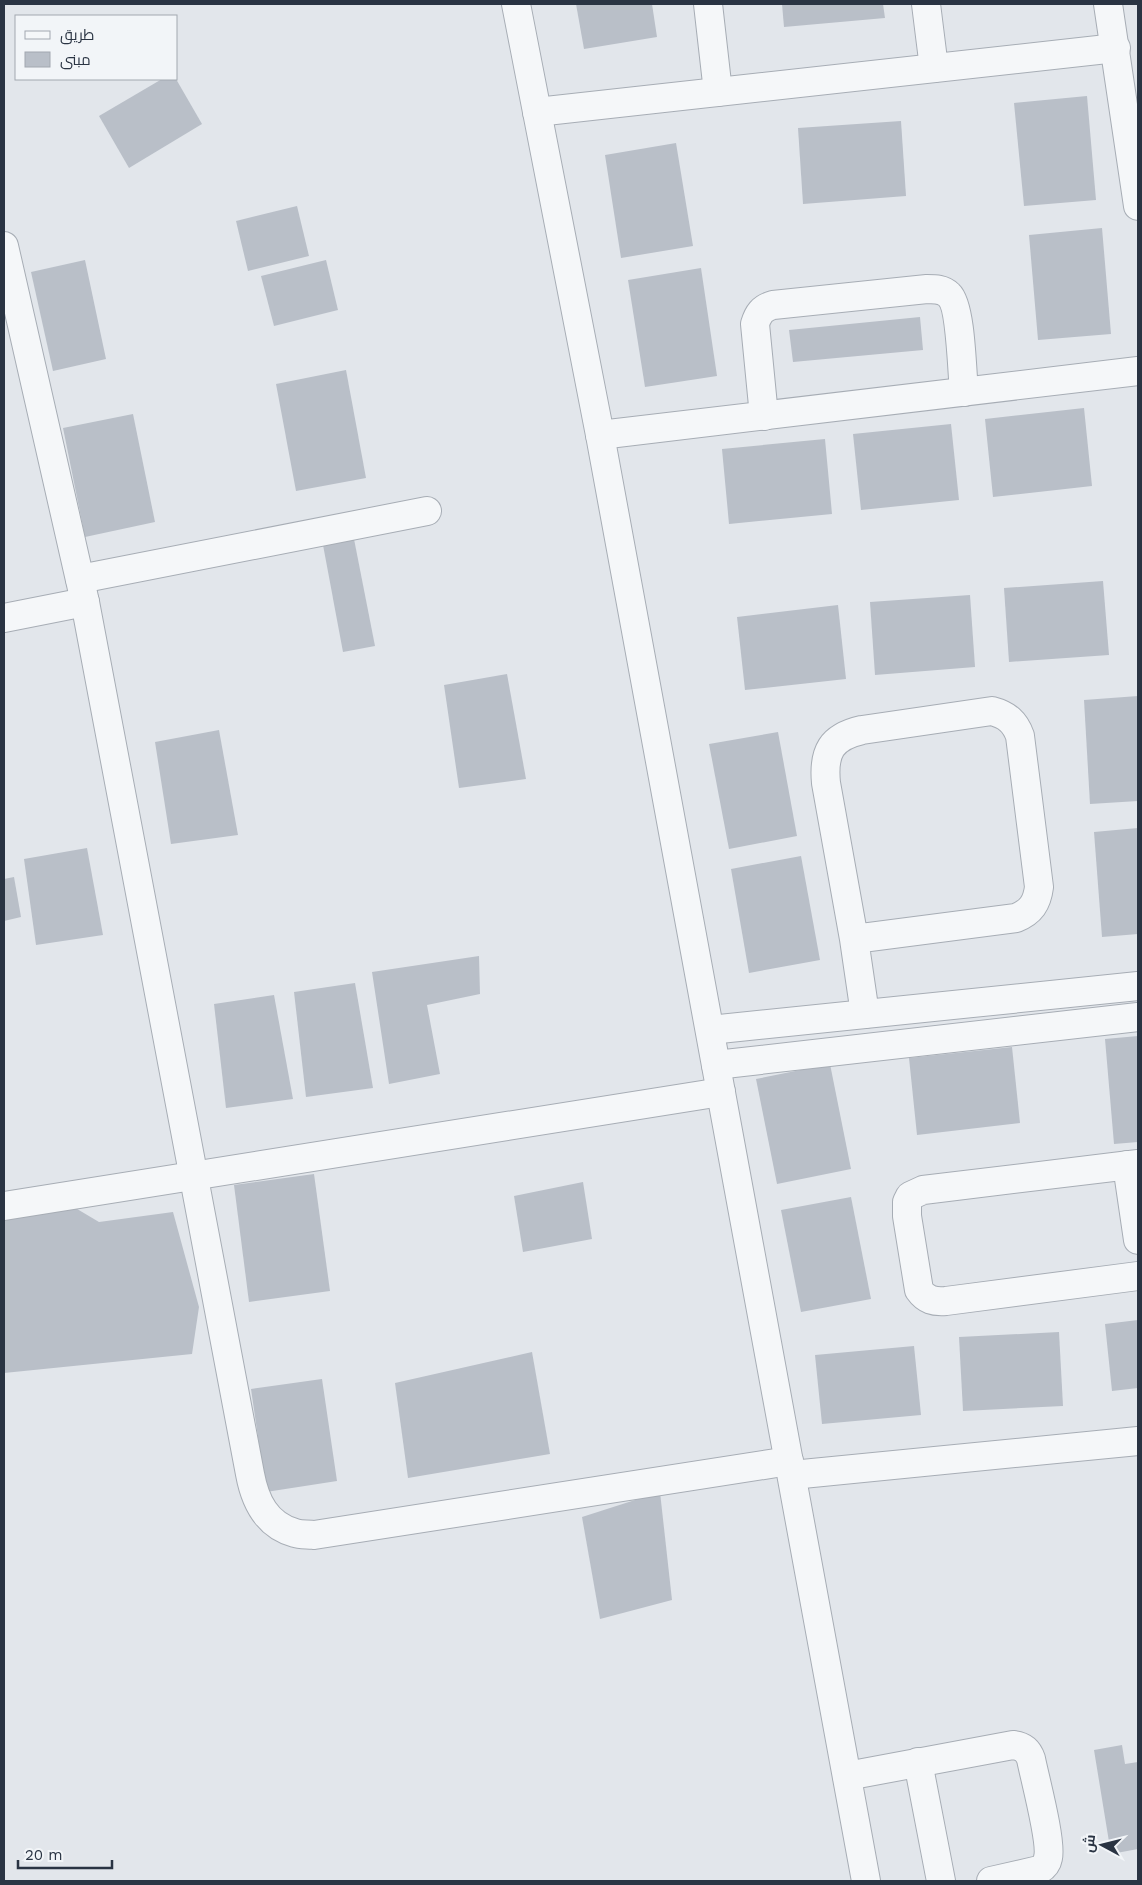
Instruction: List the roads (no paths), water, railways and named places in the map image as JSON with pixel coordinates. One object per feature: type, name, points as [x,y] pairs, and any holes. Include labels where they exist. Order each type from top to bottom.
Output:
[{"type":"street","points":[[516,4],[600,435],[866,1881]]},
{"type":"street","points":[[708,4],[718,92]]},
{"type":"street","points":[[926,4],[934,68]]},
{"type":"street","points":[[1108,4],[1138,206]]},
{"type":"street","points":[[537,112],[1116,48]]},
{"type":"street","points":[[4,246],[83,591],[254,1494],[262,1511],[277,1525],[295,1533],[314,1535],[790,1468],[1138,1441]]},
{"type":"street","points":[[764,416],[755,324],[760,312],[766,307],[773,305],[927,289],[942,290],[954,300],[956,307],[964,392]]},
{"type":"street","points":[[600,435],[1138,371]]},
{"type":"street","points":[[4,618],[83,591],[427,511]]},
{"type":"street","points":[[854,939],[1016,918],[1026,914],[1033,907],[1038,898],[1040,887],[1020,736],[1016,726],[1010,719],[992,711],[862,730],[847,733],[835,742],[827,754],[824,768],[825,776],[854,939],[865,1014]]},
{"type":"street","points":[[710,1030],[1138,986]]},
{"type":"street","points":[[716,1065],[1138,1017]]},
{"type":"street","points":[[4,1206],[721,1092]]},
{"type":"street","points":[[1138,1240],[1133,1164],[922,1190],[910,1196],[907,1202],[907,1216],[919,1290],[930,1300],[946,1301],[1138,1276]]},
{"type":"street","points":[[847,1776],[1013,1745],[1020,1746],[1030,1754],[1048,1844],[1048,1858],[1045,1866],[1032,1873],[991,1881]]},
{"type":"street","points":[[918,1762],[940,1881]]}]
